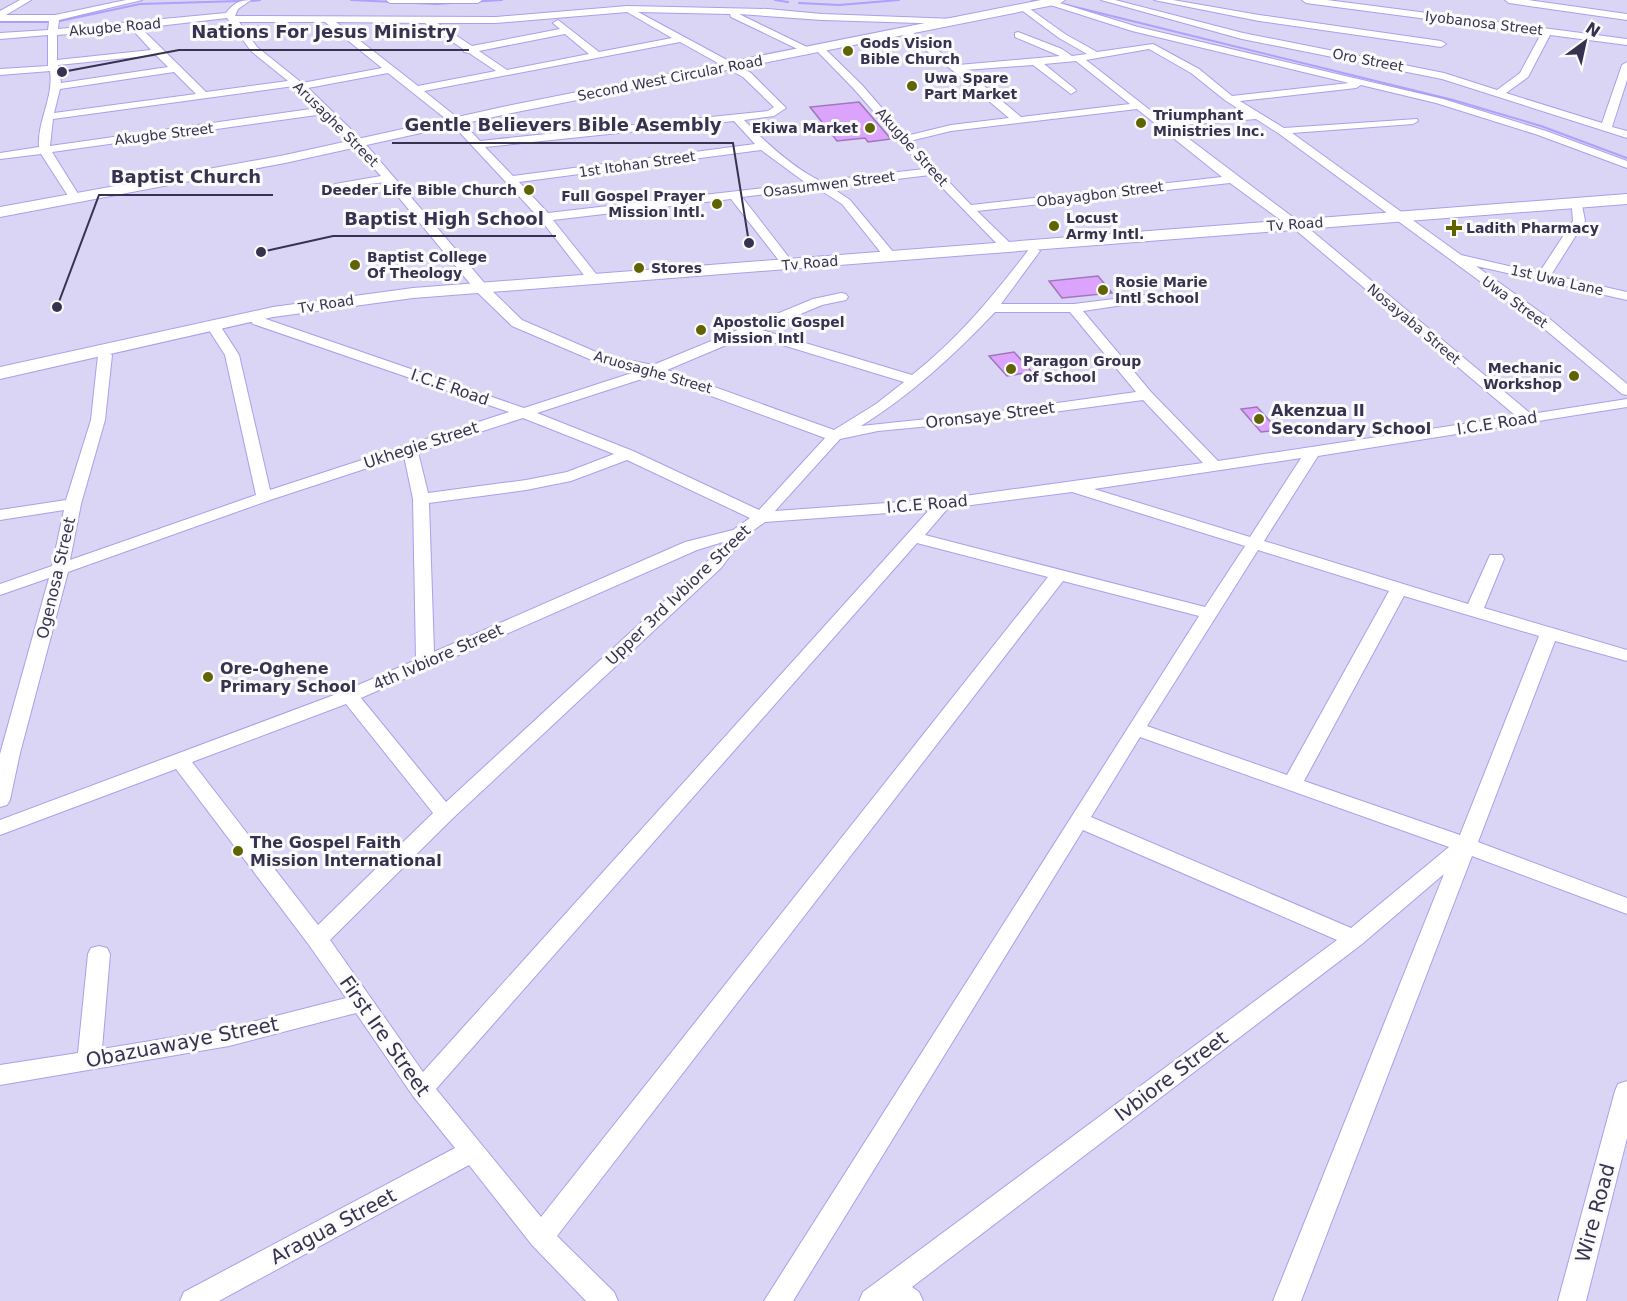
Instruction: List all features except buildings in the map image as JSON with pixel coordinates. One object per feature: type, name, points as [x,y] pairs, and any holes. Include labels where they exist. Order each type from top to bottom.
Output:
[{"type":"street","points":[[0,16],[55,18],[102,4],[138,0]]},
{"type":"street","points":[[230,17],[235,7],[247,0]]},
{"type":"street","points":[[390,0],[478,0]]},
{"type":"street","name":"Oro Street","points":[[1105,0],[1242,36],[1411,68],[1499,93],[1627,135]]},
{"type":"street","points":[[1158,0],[1259,18],[1445,37]]},
{"type":"street","name":"Iyobanosa Street","points":[[1306,0],[1627,42]]},
{"type":"street","points":[[1509,0],[1627,17]]},
{"type":"street","points":[[0,2],[25,1]]},
{"type":"street","points":[[0,16],[25,1]]},
{"type":"street","points":[[1050,1],[1135,28],[1486,114],[1627,165]]},
{"type":"street","name":"Second West Circular Road","points":[[0,212],[285,159],[455,121],[1050,1]]},
{"type":"street","points":[[1154,13],[1173,3]]},
{"type":"street","points":[[1023,7],[1062,36],[1096,55]]},
{"type":"street","points":[[476,145],[770,114],[781,108],[747,75],[627,9]]},
{"type":"street","name":"Akugbe Road","points":[[0,36],[230,17],[330,21],[350,18],[496,20],[627,9],[768,12]]},
{"type":"street","points":[[742,18],[787,10],[952,21]]},
{"type":"street","name":"Akugbe Street","points":[[725,11],[813,49],[858,87],[903,140],[1006,246]]},
{"type":"street","points":[[550,15],[598,56]]},
{"type":"street","name":"Arusaghe Street","points":[[230,17],[254,49],[327,110],[358,142],[484,291]]},
{"type":"street","points":[[55,18],[52,32],[56,87],[47,117],[45,149],[74,197]]},
{"type":"street","points":[[1411,68],[1429,56],[1458,19]]},
{"type":"street","points":[[427,20],[467,50],[505,74]]},
{"type":"street","points":[[330,21],[455,121],[545,217],[595,280]]},
{"type":"street","points":[[134,26],[204,96]]},
{"type":"street","points":[[467,50],[566,31]]},
{"type":"street","points":[[905,31],[956,68],[1018,120]]},
{"type":"street","points":[[1499,93],[1524,75],[1547,31]]},
{"type":"street","name":"Nosayaba Street","points":[[1018,35],[1073,58],[1140,106],[1232,179],[1298,227],[1527,418]]},
{"type":"street","points":[[415,90],[682,39]]},
{"type":"street","name":"Uwa Street","points":[[1073,58],[1143,45],[1155,47],[1195,71],[1230,99],[1282,131],[1546,323],[1627,391]]},
{"type":"street","points":[[0,72],[158,52]]},
{"type":"street","points":[[956,68],[1073,58]]},
{"type":"street","points":[[1033,60],[1071,91]]},
{"type":"street","points":[[1606,127],[1627,65]]},
{"type":"street","points":[[56,87],[176,69]]},
{"type":"street","points":[[47,117],[299,85],[389,70]]},
{"type":"street","points":[[1230,99],[1370,84]]},
{"type":"street","points":[[903,140],[937,130],[1140,106]]},
{"type":"street","name":"Akugbe Street","points":[[0,156],[327,110]]},
{"type":"street","points":[[1163,124],[1259,116]]},
{"type":"street","points":[[736,117],[763,146],[846,202],[890,256]]},
{"type":"street","points":[[1282,131],[1413,121]]},
{"type":"street","name":"1st Itohan Street","points":[[511,180],[763,146]]},
{"type":"street","name":"Osasumwen Street","points":[[545,217],[934,171]]},
{"type":"street","points":[[339,186],[389,178]]},
{"type":"street","name":"Obayagbon Street","points":[[968,209],[1232,179]]},
{"type":"street","points":[[733,194],[788,264]]},
{"type":"street","name":"Tv Road","points":[[0,379],[258,321],[343,307],[484,291],[1006,246],[1087,243],[1627,200]]},
{"type":"street","name":"Tv Road","points":[[1403,219],[1627,204]]},
{"type":"street","points":[[1543,277],[1578,221],[1578,208]]},
{"type":"street","name":"Tv Road","points":[[0,373],[273,312],[349,300],[1034,251],[1087,243]]},
{"type":"street","name":"Upper 3rd Ivbiore Street","points":[[317,939],[445,814],[715,564],[739,532],[761,517],[835,436],[915,381],[944,357],[991,308],[1034,251]]},
{"type":"street","name":"1st Uwa Lane","points":[[1452,256],[1627,296]]},
{"type":"street","name":"Aruosaghe Street","points":[[484,291],[517,323],[599,358],[654,370],[690,381],[835,436]]},
{"type":"street","points":[[991,308],[1074,308],[1157,296]]},
{"type":"street","name":"Ukhegie Street","points":[[0,590],[264,497],[654,370],[818,302],[841,297]]},
{"type":"street","points":[[1074,308],[1146,395],[1215,467]]},
{"type":"street","name":"I.C.E Road","points":[[258,321],[522,412],[628,454],[761,517],[943,504],[1215,467],[1627,403]]},
{"type":"street","points":[[216,330],[232,355],[264,497]]},
{"type":"street","points":[[752,331],[915,381]]},
{"type":"street","name":"Ogenosa Street","points":[[0,800],[10,753],[60,569],[73,504],[99,420],[105,355]]},
{"type":"street","name":"Oronsaye Street","points":[[835,436],[878,427],[993,416],[1146,395]]},
{"type":"street","points":[[410,449],[421,500],[424,664]]},
{"type":"street","points":[[778,1301],[1136,729],[1313,452]]},
{"type":"street","points":[[421,500],[572,476],[628,454]]},
{"type":"street","points":[[1068,486],[1399,589],[1627,656]]},
{"type":"street","points":[[0,515],[73,504]]},
{"type":"street","points":[[422,1089],[943,504]]},
{"type":"street","name":"4th Ivbiore Street","points":[[0,828],[349,696],[691,546],[739,532]]},
{"type":"street","points":[[914,537],[1210,614]]},
{"type":"street","points":[[1474,611],[1496,559]]},
{"type":"street","points":[[541,1236],[1059,575]]},
{"type":"street","points":[[1292,784],[1399,589]]},
{"type":"street","points":[[1287,1301],[1549,634]]},
{"type":"street","points":[[349,696],[445,814]]},
{"type":"street","points":[[1136,729],[1465,845],[1627,906]]},
{"type":"street","name":"First Ire Street","points":[[180,760],[317,939],[422,1089],[471,1152],[541,1236],[603,1301]]},
{"type":"street","points":[[1079,820],[1354,938]]},
{"type":"street","name":"Ivbiore Street","points":[[892,1296],[1354,938],[1465,845]]},
{"type":"street","points":[[88,1060],[99,954]]},
{"type":"street","name":"Obazuawaye Street","points":[[0,1075],[229,1037],[363,1003]]},
{"type":"street","name":"Wire Road","points":[[1572,1301],[1627,1090]]},
{"type":"street","name":"Aragua Street","points":[[194,1301],[471,1152]]},
{"type":"waterway","points":[[252,1],[260,0]]},
{"type":"waterway","points":[[351,0],[436,4],[502,0]]},
{"type":"waterway","points":[[775,0],[788,2]]},
{"type":"waterway","points":[[799,3],[839,5],[899,0]]},
{"type":"waterway","points":[[60,21],[140,4],[240,1]]},
{"type":"waterway","points":[[1063,4],[1453,100],[1541,126],[1627,158]]},
{"type":"waterway","points":[[0,22],[47,22]]},
{"type":"place","name":"Gods Vision Bible Church","points":[[848,51]]},
{"type":"place","name":"Nations For Jesus Ministry","points":[[62,72]]},
{"type":"place","name":"Uwa Spare Part Market","points":[[912,86]]},
{"type":"place","name":"Triumphant Ministries Inc.","points":[[1141,123]]},
{"type":"place","name":"Ekiwa Market","points":[[870,128]]},
{"type":"place","name":"Deeder Life Bible Church","points":[[529,190]]},
{"type":"place","name":"Full Gospel Prayer Mission Intl.","points":[[717,204]]},
{"type":"place","name":"Locust Army Intl.","points":[[1054,226]]},
{"type":"place","name":"Ladith Pharmacy","points":[[1454,228]]},
{"type":"place","name":"Gentle Believers Bible Asembly","points":[[749,243]]},
{"type":"place","name":"Baptist High School","points":[[261,252]]},
{"type":"place","name":"Baptist College Of Theology","points":[[355,265]]},
{"type":"place","name":"Stores","points":[[639,268]]},
{"type":"place","name":"Rosie Marie Intl School","points":[[1103,290]]},
{"type":"place","name":"Baptist Church","points":[[57,307]]},
{"type":"place","name":"Apostolic Gospel Mission Intl","points":[[701,330]]},
{"type":"place","name":"Paragon Group of School","points":[[1011,369]]},
{"type":"place","name":"Mechanic Workshop","points":[[1574,376]]},
{"type":"place","name":"Akenzua II Secondary School","points":[[1259,419]]},
{"type":"place","name":"Ore-Oghene Primary School","points":[[208,677]]},
{"type":"place","name":"The Gospel Faith Mission International","points":[[238,851]]}]
